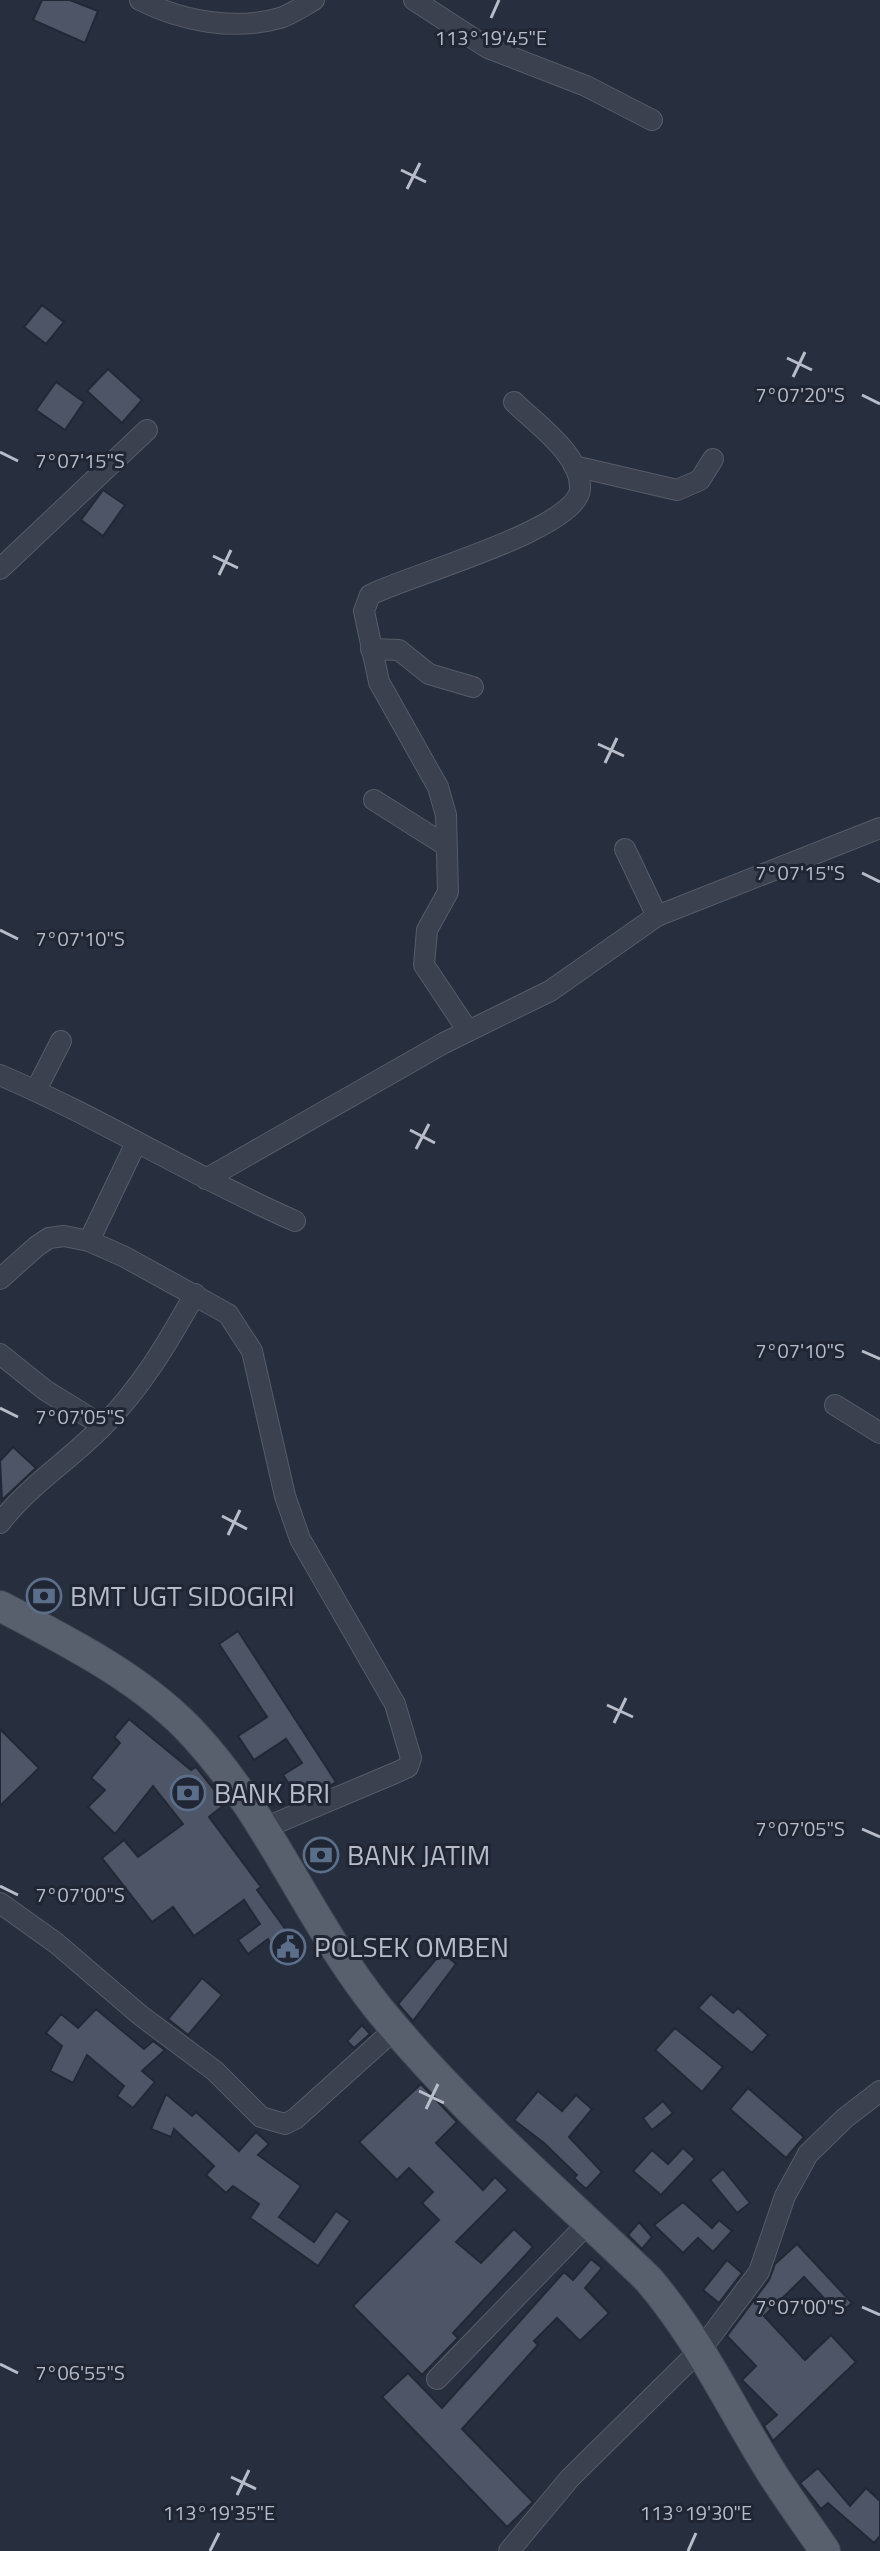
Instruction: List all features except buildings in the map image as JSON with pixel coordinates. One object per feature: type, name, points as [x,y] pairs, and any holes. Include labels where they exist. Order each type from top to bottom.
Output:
[{"type":"main road","points":[[0,1606],[107,1667],[178,1717],[215,1757],[262,1829],[316,1922],[395,2029],[465,2107],[648,2279],[702,2348],[774,2476],[825,2551]]},
{"type":"street","points":[[140,0],[173,16],[233,24],[281,17],[314,0]]},
{"type":"street","points":[[414,0],[488,48],[586,86],[652,120]]},
{"type":"street","points":[[468,1031],[424,965],[427,930],[448,892],[444,802],[401,719],[387,701],[371,649],[364,611],[370,595],[397,581],[488,551],[544,526],[577,499],[580,489],[574,466],[514,402]]},
{"type":"street","points":[[0,569],[147,430]]},
{"type":"street","points":[[574,466],[677,490],[700,480],[713,459]]},
{"type":"street","points":[[371,649],[399,650],[429,674],[473,687]]},
{"type":"street","points":[[374,800],[445,845]]},
{"type":"street","points":[[206,1179],[468,1031],[550,991],[657,916],[880,828]]},
{"type":"street","points":[[625,849],[657,916]]},
{"type":"street","points":[[36,1090],[61,1041]]},
{"type":"street","points":[[0,1075],[36,1090],[206,1179],[295,1221]]},
{"type":"street","points":[[89,1241],[136,1143]]},
{"type":"street","points":[[0,1279],[49,1238],[64,1236],[89,1241],[228,1314],[252,1351],[285,1496],[300,1539],[395,1704],[411,1758],[408,1767],[262,1829]]},
{"type":"street","points":[[0,1523],[36,1484],[103,1426],[143,1381],[195,1294]]},
{"type":"street","points":[[0,1354],[45,1390],[103,1426]]},
{"type":"street","points":[[835,1405],[880,1433]]},
{"type":"street","points":[[0,1903],[56,1943],[140,2015],[215,2071],[261,2117],[273,2123],[295,2119],[395,2029]]},
{"type":"street","points":[[509,2551],[570,2478],[702,2348],[759,2272],[785,2196],[808,2154],[845,2118],[880,2091]]},
{"type":"street","points":[[437,2379],[589,2222]]},
{"type":"place","name":"BMT UGT SIDOGIRI","points":[[44,1596]]},
{"type":"place","name":"BANK BRI","points":[[188,1793]]},
{"type":"place","name":"BANK JATIM","points":[[321,1855]]},
{"type":"place","name":"POLSEK OMBEN","points":[[288,1947]]}]
